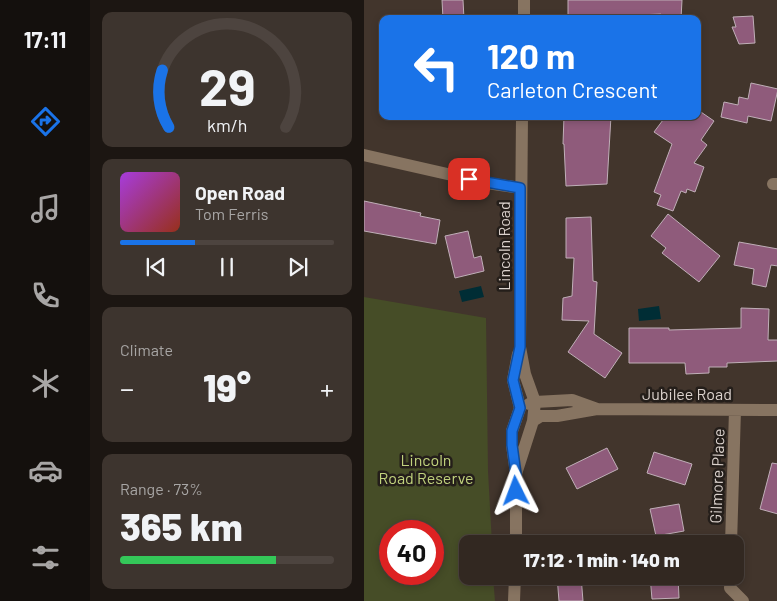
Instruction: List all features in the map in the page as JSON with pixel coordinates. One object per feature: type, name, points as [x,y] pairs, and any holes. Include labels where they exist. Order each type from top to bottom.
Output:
[{"type":"street","points":[[524,0],[524,15]]},
{"type":"street","name":"Lincoln Road","points":[[516,474],[533,420],[535,402],[525,374],[520,347],[522,120]]},
{"type":"street","points":[[364,155],[487,183],[520,188]]},
{"type":"street","name":"Lincoln Road","points":[[516,535],[516,474],[512,431],[520,408],[513,380],[520,347]]},
{"type":"street","name":"Jubilee Road","points":[[520,408],[535,402],[572,400],[597,409]]},
{"type":"street","points":[[520,408],[533,420]]},
{"type":"street","name":"Jubilee Road","points":[[533,420],[541,416],[557,416],[597,409],[777,410]]},
{"type":"street","name":"Gilmore Place","points":[[731,535],[735,410]]},
{"type":"street","points":[[514,601],[515,585]]},
{"type":"street","points":[[730,585],[730,588],[743,601]]},
{"type":"green space","name":"Lincoln Road Reserve","points":[[364,297],[486,318],[488,471],[492,535],[459,535],[459,585],[494,585],[495,601],[364,601]]},
{"type":"water","points":[[481,286],[484,297],[462,302],[459,291]]},
{"type":"water","points":[[659,306],[661,319],[639,321],[638,309]]},
{"type":"building","points":[[442,0],[463,0],[464,15],[443,15]]},
{"type":"building","points":[[568,0],[682,0],[681,15],[568,15]]},
{"type":"building","points":[[753,16],[755,43],[739,44],[732,27],[736,27],[733,17]]},
{"type":"building","points":[[751,83],[778,89],[771,121],[748,116],[747,123],[721,117],[724,102],[738,105],[739,97],[748,99]]},
{"type":"building","points":[[701,112],[714,121],[701,140],[707,145],[694,163],[704,167],[695,192],[687,189],[686,193],[681,191],[673,211],[657,205],[661,195],[654,192],[672,144],[654,132],[663,120],[701,120]]},
{"type":"building","points":[[564,120],[611,120],[607,184],[566,186],[563,144]]},
{"type":"building","points":[[364,201],[421,213],[420,216],[440,220],[436,244],[364,231]]},
{"type":"building","points":[[668,214],[720,256],[699,282],[662,253],[666,248],[651,236]]},
{"type":"building","points":[[591,217],[593,281],[597,282],[594,334],[622,353],[605,378],[568,352],[589,321],[562,320],[563,298],[572,296],[574,258],[566,258],[566,218]]},
{"type":"building","points":[[468,231],[474,258],[481,256],[484,271],[455,278],[445,236]]},
{"type":"building","points":[[739,242],[778,249],[778,266],[771,265],[766,287],[752,284],[754,269],[734,265]]},
{"type":"building","points":[[741,308],[769,309],[768,340],[778,340],[778,361],[727,363],[727,367],[709,367],[709,373],[686,374],[685,363],[629,363],[629,328],[669,328],[669,330],[741,328]]},
{"type":"building","points":[[607,448],[618,469],[577,489],[566,468]]},
{"type":"building","points":[[654,452],[692,464],[685,485],[647,473]]},
{"type":"building","points":[[772,463],[778,464],[778,514],[760,509]]},
{"type":"building","points":[[679,504],[684,531],[656,535],[650,509]]},
{"type":"building","points":[[558,585],[582,585],[583,601],[559,601]]},
{"type":"building","points":[[651,585],[678,585],[679,598],[652,599]]},
{"type":"route","points":[[469,179],[520,188],[520,347],[513,380],[520,408],[512,431],[516,491]]}]
